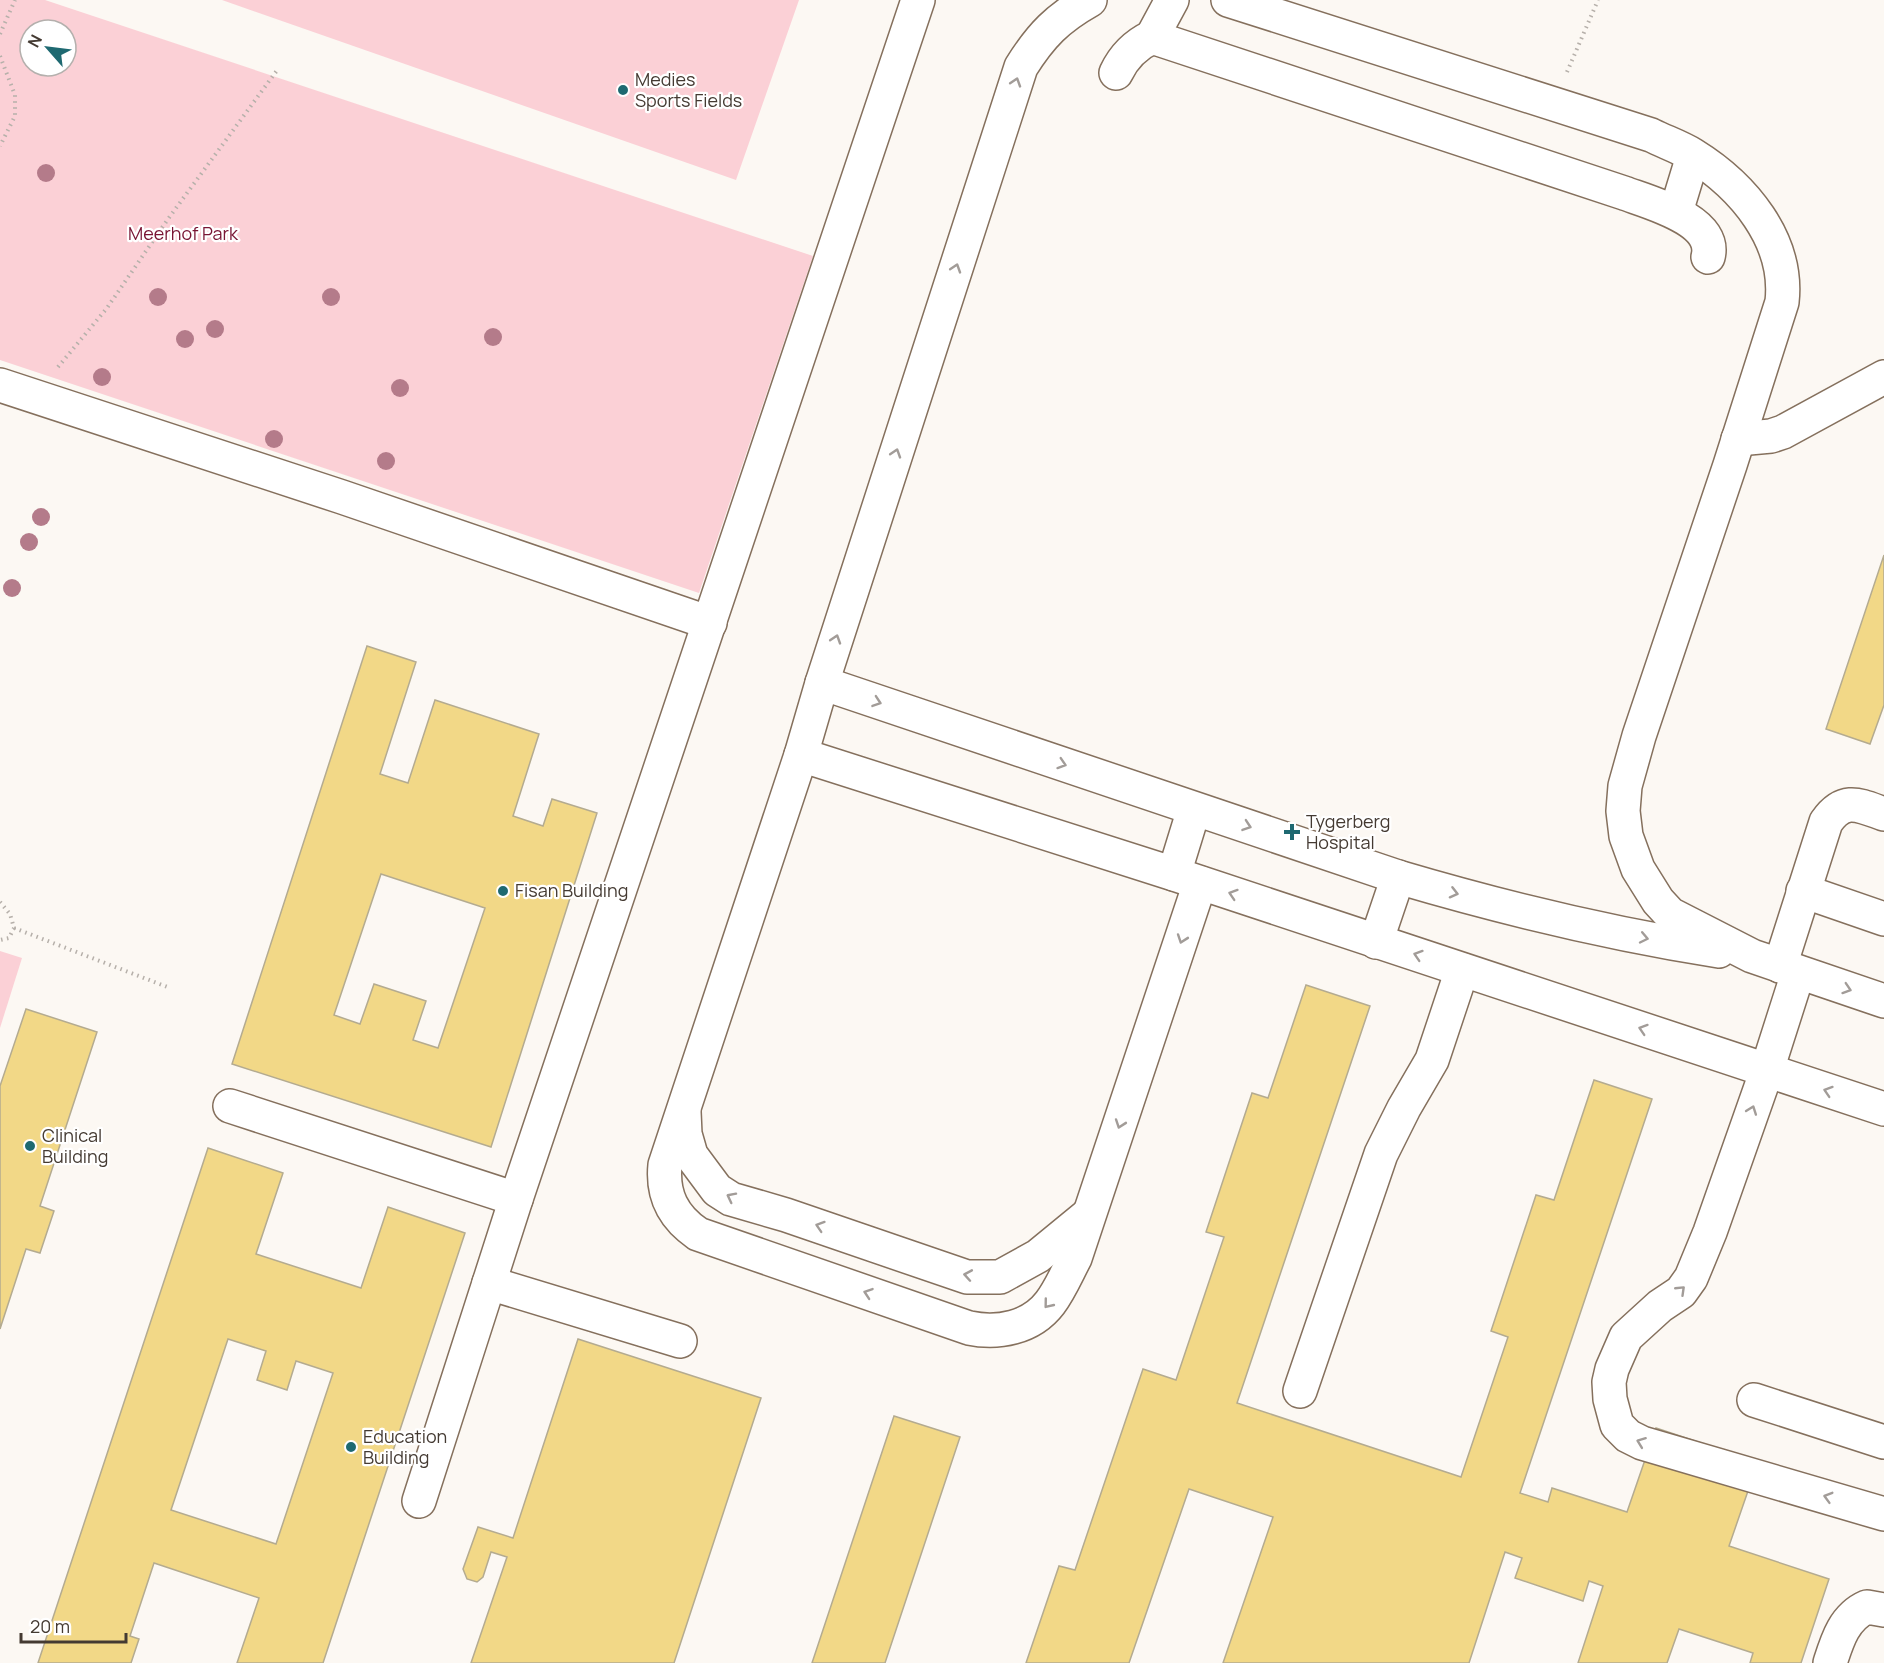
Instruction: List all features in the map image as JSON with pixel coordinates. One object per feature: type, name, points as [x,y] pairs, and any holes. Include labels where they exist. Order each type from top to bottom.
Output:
[{"type":"street","points":[[419,1501],[516,1199],[918,0]]},
{"type":"street","points":[[1090,0],[1054,23],[1030,52],[1021,67],[822,683],[801,755],[665,1165],[664,1177],[671,1208],[686,1226],[698,1234],[969,1328],[1010,1329],[1022,1325],[1042,1312],[1050,1304],[1071,1266],[1090,1214],[1187,879],[1194,808]]},
{"type":"street","points":[[1116,73],[1131,50],[1152,36],[1172,0]]},
{"type":"street","points":[[1228,0],[1652,135],[1693,156],[1722,178],[1752,208],[1771,238],[1782,274],[1782,302],[1639,736],[1625,786],[1623,811],[1626,836],[1638,869],[1664,908],[1685,923],[1777,965],[1884,1001]]},
{"type":"street","points":[[1152,36],[1676,212],[1702,232],[1708,245],[1708,257]]},
{"type":"street","points":[[1676,212],[1693,156]]},
{"type":"street","points":[[1738,439],[1771,436],[1783,432],[1884,378]]},
{"type":"street","points":[[15,390],[331,494],[710,623]]},
{"type":"street","points":[[822,683],[1398,878],[1649,940],[1777,965]]},
{"type":"street","points":[[801,755],[1187,879],[1884,1109]]},
{"type":"street","points":[[1884,814],[1850,804],[1831,814],[1822,831],[1777,965],[1767,1070],[1710,1232],[1691,1278],[1681,1292],[1660,1305],[1626,1337],[1609,1382],[1610,1399],[1617,1425],[1628,1436],[1642,1443],[1884,1514]]},
{"type":"street","points":[[1376,942],[1398,878]]},
{"type":"street","points":[[1803,891],[1884,919]]},
{"type":"street","points":[[1300,1391],[1381,1154],[1432,1060],[1462,970]]},
{"type":"street","points":[[230,1106],[516,1199]]},
{"type":"street","points":[[684,1107],[685,1134],[691,1155],[717,1190],[731,1199],[859,1239],[967,1277],[1000,1277],[1038,1257],[1090,1214]]},
{"type":"street","points":[[489,1283],[680,1341]]},
{"type":"street","points":[[1754,1400],[1884,1442]]},
{"type":"street","points":[[1830,1663],[1838,1639],[1851,1617],[1867,1607],[1884,1610]]},
{"type":"path","points":[[0,34],[15,0]]},
{"type":"path","points":[[1554,103],[1598,0]]},
{"type":"path","points":[[0,56],[15,95],[15,116],[0,146]]},
{"type":"path","points":[[15,390],[49,377],[107,308],[168,219],[278,69]]},
{"type":"path","points":[[0,902],[10,914],[14,927],[9,938],[0,940]]},
{"type":"path","points":[[14,927],[170,988]]},
{"type":"green space","name":"Meerhof Park","points":[[0,0],[45,0],[813,256],[699,593],[0,360]]},
{"type":"green space","name":"Medies Sports Fields","points":[[222,0],[799,0],[736,180]]},
{"type":"green space","points":[[0,951],[22,958],[0,1028]]},
{"type":"building","points":[[1884,555],[1884,705],[1870,744],[1826,729]]},
{"type":"building","name":"Fisan Building","points":[[367,646],[416,662],[380,774],[408,783],[435,700],[539,734],[513,816],[543,826],[552,799],[597,813],[491,1147],[232,1064]],"holes":[[[381,874],[485,908],[438,1048],[413,1040],[426,1001],[374,984],[360,1024],[334,1015]]]},
{"type":"building","points":[[1306,985],[1370,1006],[1237,1403],[1461,1477],[1508,1337],[1491,1331],[1536,1195],[1554,1200],[1594,1080],[1652,1099],[1520,1493],[1548,1502],[1552,1488],[1627,1512],[1656,1428],[1758,1462],[1729,1546],[1829,1579],[1801,1663],[1750,1663],[1753,1653],[1679,1629],[1667,1663],[1578,1663],[1603,1586],[1589,1581],[1583,1601],[1515,1578],[1522,1558],[1505,1552],[1469,1663],[1223,1663],[1273,1517],[1189,1489],[1129,1663],[1026,1663],[1059,1566],[1075,1570],[1143,1369],[1176,1380],[1224,1237],[1206,1232],[1252,1093],[1268,1098]]},
{"type":"building","name":"Clinical Building","points":[[26,1009],[97,1032],[40,1206],[54,1211],[40,1253],[26,1249],[0,1329],[0,1086]]},
{"type":"building","name":"Education Building","points":[[208,1148],[283,1173],[256,1254],[361,1288],[388,1207],[465,1233],[323,1663],[237,1663],[259,1598],[154,1563],[130,1636],[139,1639],[131,1663],[38,1663]],"holes":[[[228,1339],[266,1351],[257,1380],[287,1390],[296,1361],[333,1373],[276,1544],[171,1510]]]},
{"type":"building","points":[[578,1339],[761,1398],[674,1663],[471,1663],[507,1557],[491,1552],[483,1577],[477,1582],[467,1579],[463,1569],[478,1527],[513,1538]]},
{"type":"building","points":[[894,1416],[960,1437],[885,1663],[812,1663]]},
{"type":"place","name":"Medies Sports Fields","points":[[623,90]]},
{"type":"place","name":"Tygerberg Hospital","points":[[1292,832]]},
{"type":"place","name":"Fisan Building","points":[[503,891]]},
{"type":"place","name":"Clinical Building","points":[[30,1146]]},
{"type":"place","name":"Education Building","points":[[351,1447]]}]
